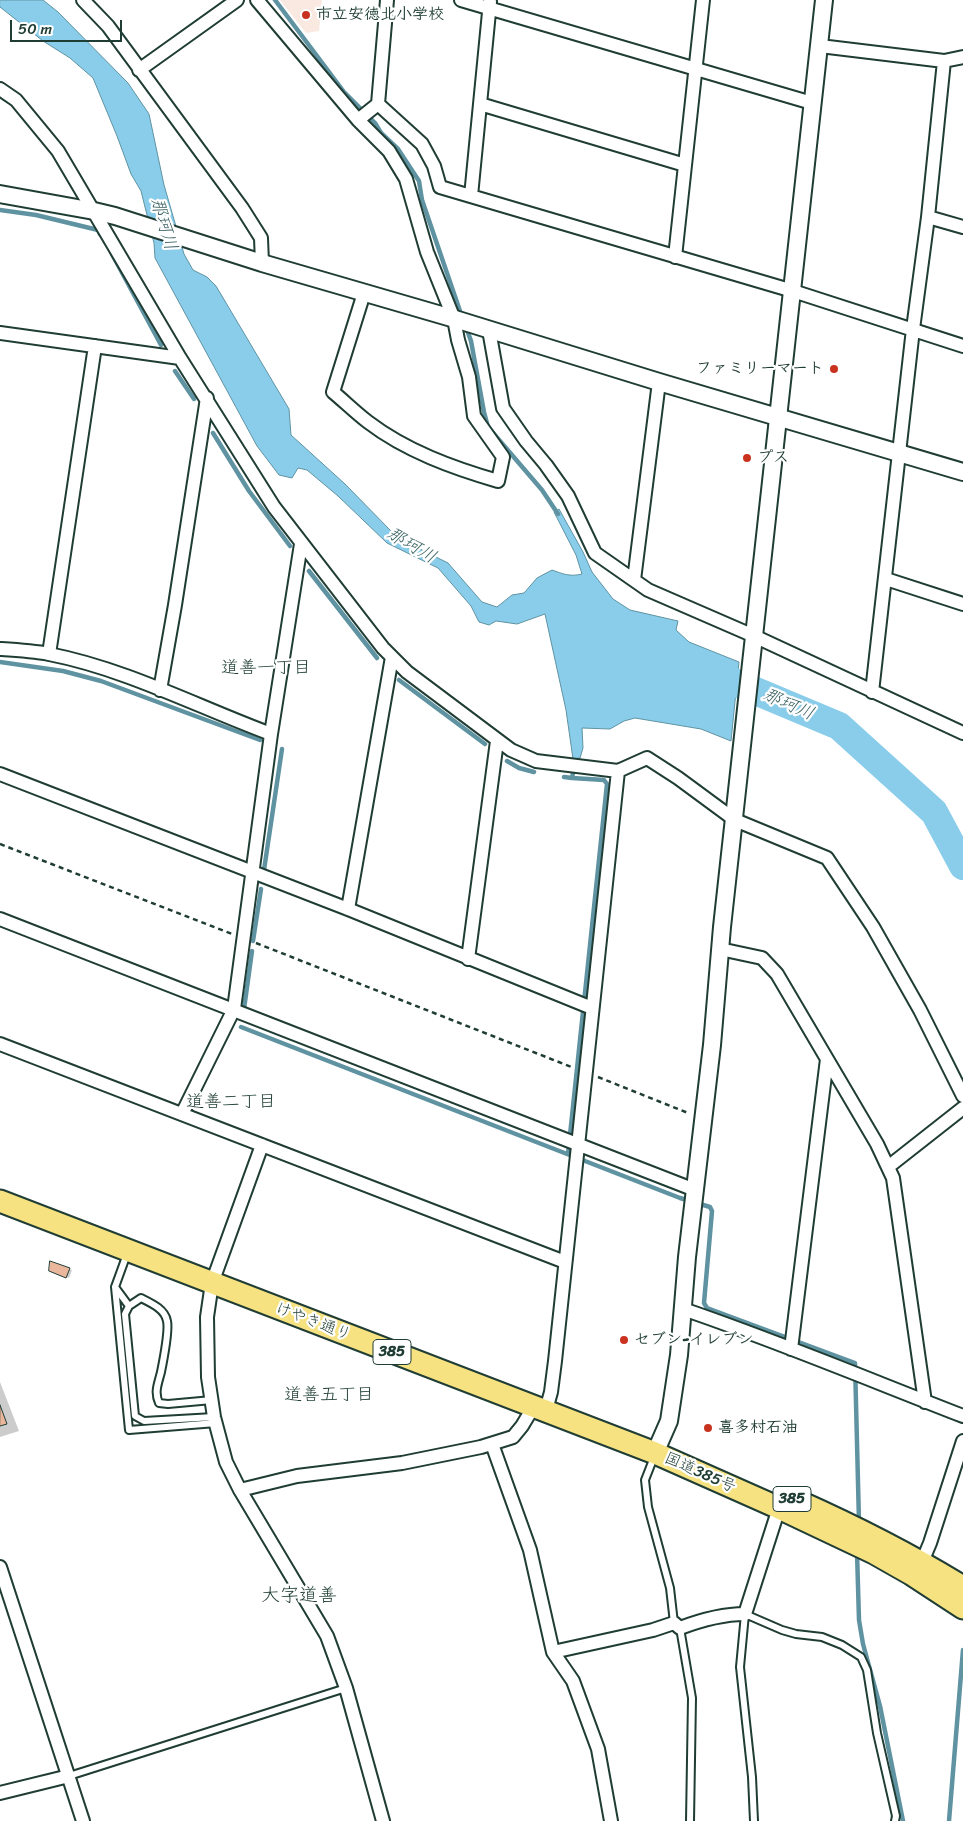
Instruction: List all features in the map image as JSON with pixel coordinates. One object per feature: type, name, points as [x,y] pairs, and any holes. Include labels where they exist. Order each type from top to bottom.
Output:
[{"type":"highway","name":"けやき通り","points":[[0,1201],[655,1452]]},
{"type":"highway","name":"国道385号","points":[[655,1452],[874,1553],[963,1587]]},
{"type":"highway","name":"国道385号","points":[[655,1452],[783,1494],[839,1519],[917,1568],[963,1608]]},
{"type":"street","points":[[83,0],[108,26],[242,208],[261,238],[254,261]]},
{"type":"street","points":[[140,70],[237,0]]},
{"type":"street","points":[[257,0],[358,120],[389,151],[406,179],[427,252],[454,319],[469,377],[474,416],[503,458],[498,481],[457,469],[423,454],[369,423],[333,392],[364,293]]},
{"type":"street","points":[[358,120],[378,104],[387,0]]},
{"type":"street","points":[[461,0],[490,4],[696,69],[812,103]]},
{"type":"street","points":[[675,257],[703,0]]},
{"type":"street","points":[[655,1452],[669,1421],[679,1355],[702,1118],[712,1045],[720,949],[824,0]]},
{"type":"street","points":[[471,196],[490,4]]},
{"type":"street","points":[[820,46],[944,61],[963,57]]},
{"type":"street","points":[[872,692],[913,329],[928,217],[944,61]]},
{"type":"street","points":[[0,88],[16,100],[58,151],[180,358],[274,507],[383,648],[407,672],[511,750],[536,761],[618,771],[647,758],[736,815],[827,858],[873,926],[920,1010],[963,1096]]},
{"type":"street","points":[[378,104],[422,144],[434,166],[440,187],[792,291],[963,346]]},
{"type":"street","points":[[480,104],[685,165]]},
{"type":"street","points":[[0,194],[115,216],[254,261],[482,327],[659,382],[963,472]]},
{"type":"street","points":[[928,217],[963,227]]},
{"type":"street","points":[[482,327],[503,408],[568,496],[595,552],[648,590],[754,642],[963,733]]},
{"type":"street","points":[[0,333],[180,358]]},
{"type":"street","points":[[49,654],[95,346]]},
{"type":"street","points":[[634,580],[659,382]]},
{"type":"street","points":[[160,690],[207,398]]},
{"type":"street","points":[[182,1114],[234,1009],[271,734],[301,544]]},
{"type":"street","points":[[886,579],[963,604]]},
{"type":"street","points":[[0,649],[49,654],[108,671],[271,734]]},
{"type":"street","points":[[348,910],[392,657]]},
{"type":"street","points":[[468,959],[497,741]]},
{"type":"street","points":[[240,1490],[297,1476],[402,1462],[492,1444],[514,1437],[540,1408],[551,1392],[618,771]]},
{"type":"street","points":[[0,774],[592,1008]]},
{"type":"street","points":[[0,919],[695,1190]]},
{"type":"street","points":[[720,949],[762,958],[777,974],[878,1144],[893,1178],[925,1402]]},
{"type":"street","points":[[0,1044],[564,1262]]},
{"type":"street","points":[[791,1349],[827,1060]]},
{"type":"street","points":[[888,1167],[963,1108]]},
{"type":"street","points":[[262,1145],[212,1283],[207,1317],[208,1377],[215,1420],[226,1462],[240,1490],[327,1636],[346,1688],[383,1821]]},
{"type":"street","points":[[683,1309],[728,1324],[963,1416]]},
{"type":"street","points":[[917,1568],[963,1441]]},
{"type":"street","points":[[492,1444],[530,1550],[553,1652],[573,1681],[598,1749],[611,1821]]},
{"type":"street","points":[[553,1652],[724,1615],[745,1614],[779,1508]]},
{"type":"street","points":[[0,1567],[83,1821]]},
{"type":"street","points":[[0,1793],[69,1776]]},
{"type":"lane","points":[[128,1250],[115,1287],[129,1430],[215,1420]]},
{"type":"lane","points":[[115,1287],[129,1306]]},
{"type":"lane","points":[[119,1334],[129,1306],[141,1298],[154,1304],[163,1312],[167,1321],[164,1358],[155,1394],[159,1403],[168,1404],[212,1400]]},
{"type":"lane","points":[[125,1314],[135,1416],[144,1421],[215,1420]]},
{"type":"lane","points":[[655,1452],[645,1480],[648,1507],[670,1588],[692,1698],[690,1821]]},
{"type":"lane","points":[[754,1821],[751,1768],[740,1668],[745,1614],[782,1630],[796,1634],[822,1637],[842,1644],[861,1657],[867,1670],[877,1733],[896,1816],[895,1821]]},
{"type":"lane","points":[[69,1776],[346,1688]]},
{"type":"path","points":[[0,844],[702,1118]]},
{"type":"shaded area","name":"市立安徳北小学校","points":[[280,0],[322,0],[319,31],[306,33]]},
{"type":"water","points":[[0,0],[43,0],[58,12],[128,83],[149,114],[164,185],[184,254],[193,270],[207,277],[216,286],[289,409],[291,435],[345,484],[392,532],[448,563],[482,602],[497,607],[512,595],[524,593],[537,578],[552,570],[570,575],[582,574],[576,555],[554,512],[559,509],[592,572],[613,599],[630,610],[678,621],[676,630],[689,642],[739,662],[731,741],[701,729],[635,718],[624,721],[610,729],[582,728],[583,748],[580,758],[573,759],[566,710],[545,614],[517,624],[496,621],[489,625],[479,622],[471,606],[438,568],[387,543],[338,496],[307,470],[298,468],[292,478],[279,475],[257,446],[155,258],[154,243],[141,191],[131,174],[93,78],[70,58],[43,41],[0,7]]},
{"type":"building","points":[[50,1261],[70,1268],[66,1278],[49,1271]]},
{"type":"building","points":[[0,1405],[7,1424],[0,1426]]},
{"type":"waterway","points":[[275,0],[344,92],[398,149],[419,181],[422,200],[462,317]]},
{"type":"waterway","points":[[0,210],[36,215],[98,230],[100,234]]},
{"type":"waterway","points":[[112,254],[161,345]]},
{"type":"waterway","points":[[466,327],[471,341],[488,427],[542,490],[558,514]]},
{"type":"waterway","points":[[175,371],[194,399]]},
{"type":"waterway","points":[[213,433],[249,491],[290,546]]},
{"type":"waterway","points":[[309,571],[377,658]]},
{"type":"waterway","points":[[0,662],[63,671],[101,681],[260,740]]},
{"type":"waterway","name":"那珂川","points":[[701,673],[715,674],[839,726],[934,812],[963,866]]},
{"type":"waterway","points":[[399,680],[485,744]]},
{"type":"waterway","points":[[264,870],[282,749]]},
{"type":"waterway","points":[[507,761],[519,768],[534,772]]},
{"type":"waterway","points":[[568,1154],[607,784],[604,780],[572,778],[573,773]]},
{"type":"waterway","points":[[564,777],[572,778]]},
{"type":"waterway","points":[[253,941],[261,889]]},
{"type":"waterway","points":[[244,1009],[252,951]]},
{"type":"waterway","points":[[241,1027],[680,1198],[710,1207],[712,1211],[704,1303],[707,1308],[855,1363],[859,1522]]},
{"type":"waterway","points":[[857,1552],[859,1620],[863,1644],[880,1706],[903,1821]]},
{"type":"waterway","points":[[949,1821],[963,1650]]},
{"type":"place","name":"市立安徳北小学校","points":[[306,15]]},
{"type":"place","name":"ファミリーマート","points":[[834,369]]},
{"type":"place","name":"プス","points":[[747,458]]},
{"type":"place","name":"セブン-イレブン","points":[[624,1340]]},
{"type":"place","name":"喜多村石油","points":[[708,1428]]},
{"type":"district","name":"道善一丁目","points":[[266,668]]},
{"type":"district","name":"道善二丁目","points":[[231,1102]]},
{"type":"district","name":"道善五丁目","points":[[329,1395]]},
{"type":"district","name":"大字道善","points":[[299,1596]]}]
